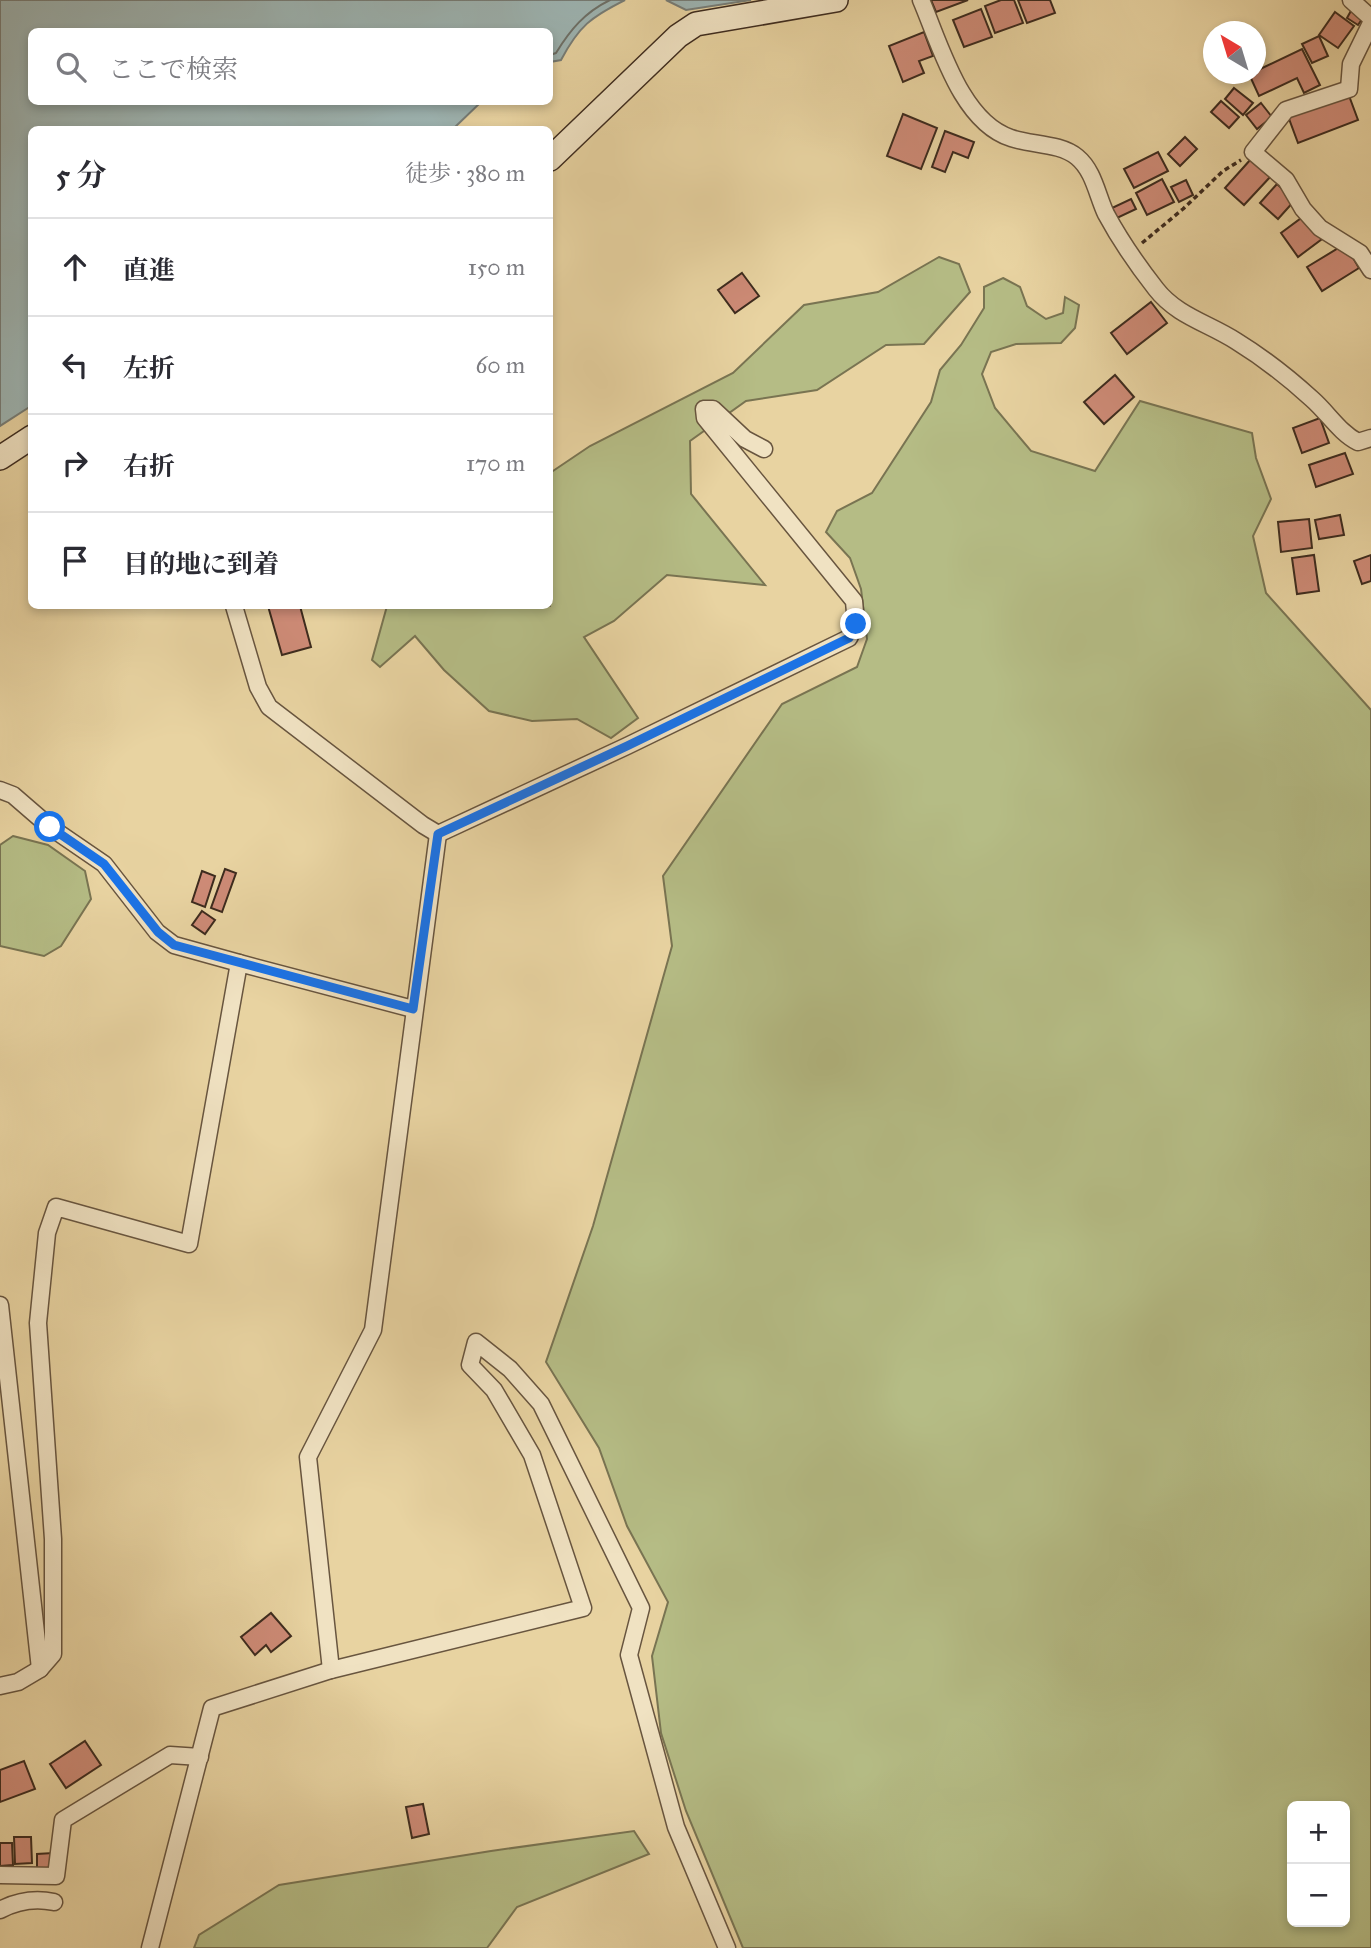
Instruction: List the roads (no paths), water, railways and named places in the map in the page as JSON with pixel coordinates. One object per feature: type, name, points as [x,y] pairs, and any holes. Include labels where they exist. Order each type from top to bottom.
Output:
[{"type":"main road","points":[[553,156],[678,36],[696,23],[836,0]]},
{"type":"main road","points":[[0,458],[28,440]]},
{"type":"street","points":[[921,0],[960,91],[974,114],[994,132],[1012,139],[1060,149],[1077,157],[1093,179],[1105,212],[1130,253],[1176,310],[1236,341],[1312,398],[1348,437],[1358,442],[1371,438]]},
{"type":"street","points":[[1351,0],[1371,21],[1352,64],[1349,89],[1286,110],[1253,152],[1286,180],[1303,209],[1320,228],[1360,253],[1371,270]]},
{"type":"street","points":[[438,834],[849,638],[856,624],[854,601],[705,418],[704,409],[713,409],[745,439],[764,449]]},
{"type":"street","points":[[235,609],[258,687],[269,707],[438,834]]},
{"type":"street","points":[[0,790],[13,795],[50,827],[104,864],[158,932],[174,945],[413,1009]]},
{"type":"street","points":[[331,1670],[308,1457],[373,1330],[438,834]]},
{"type":"street","points":[[0,1686],[18,1682],[40,1670],[53,1654],[53,1539],[38,1323],[47,1233],[56,1207],[189,1244],[239,962]]},
{"type":"street","points":[[0,1305],[40,1670]]},
{"type":"street","points":[[150,1948],[212,1708],[331,1670],[583,1608],[532,1455],[494,1390],[470,1364],[476,1342],[510,1369],[541,1404],[641,1608],[629,1654],[676,1827],[727,1948]]},
{"type":"street","points":[[0,1875],[56,1875],[62,1820],[170,1755],[200,1757]]},
{"type":"street","points":[[0,1910],[17,1902],[54,1902]]},
{"type":"water","points":[[0,0],[625,0],[587,24],[561,60],[553,61],[553,28],[28,28],[28,105],[478,105],[456,126],[28,126],[28,408],[0,426]]},
{"type":"water","points":[[666,0],[751,0],[686,10]]}]
